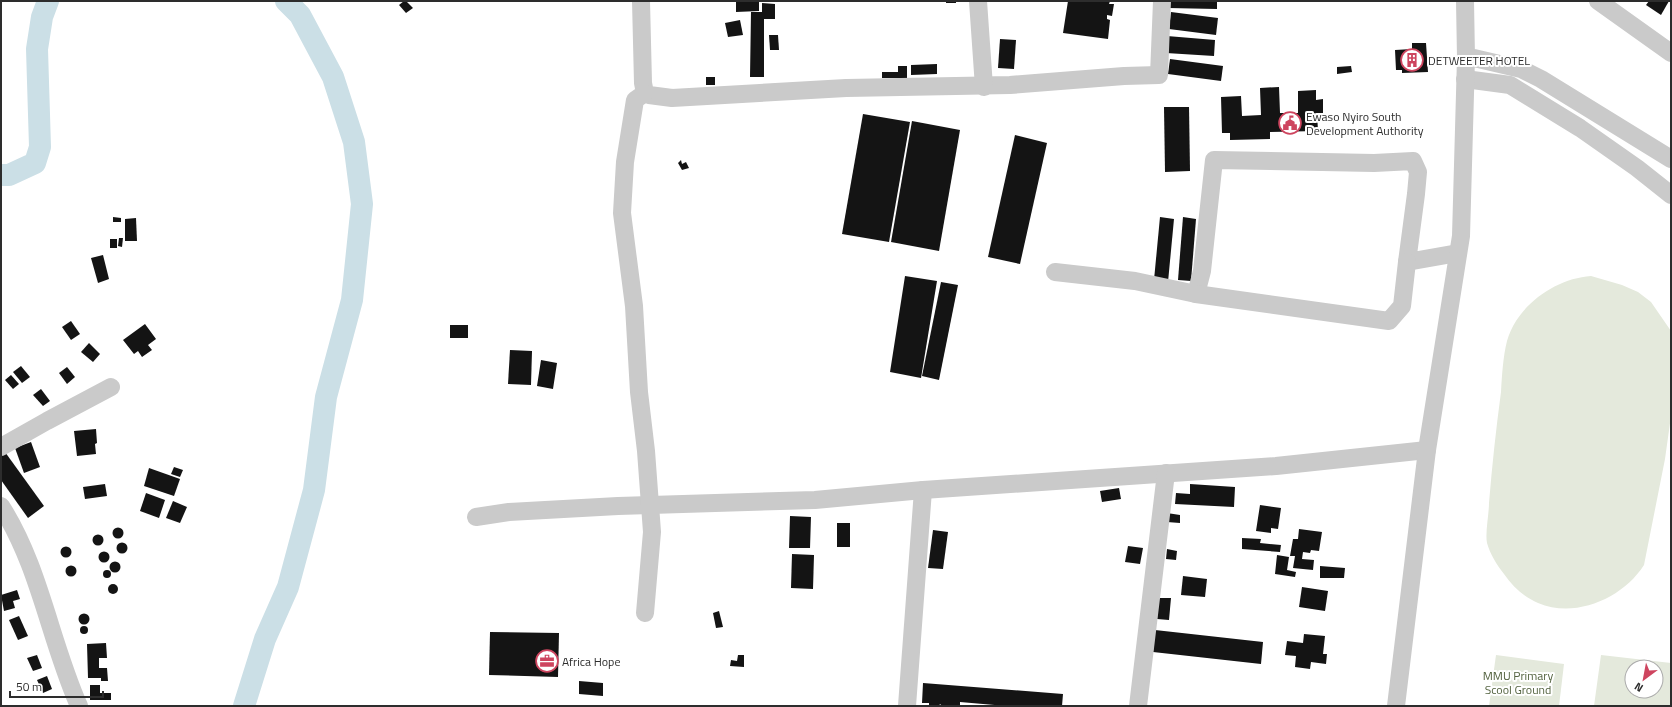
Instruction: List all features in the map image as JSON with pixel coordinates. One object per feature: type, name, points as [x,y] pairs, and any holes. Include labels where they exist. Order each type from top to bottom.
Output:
[{"type":"street","points":[[641,1],[642,83],[646,93],[652,96],[672,98],[846,88],[984,86],[1159,75],[1162,1]]},
{"type":"street","points":[[978,1],[984,86]]},
{"type":"street","points":[[1396,706],[1427,450],[1461,236],[1466,58],[1465,1]]},
{"type":"street","points":[[1598,1],[1671,53]]},
{"type":"street","points":[[1466,58],[1474,58],[1512,76],[1671,195]]},
{"type":"street","points":[[1465,79],[1512,76],[1541,79],[1671,159]]},
{"type":"street","points":[[645,613],[652,532],[639,392],[634,306],[622,213],[625,162],[635,100],[646,93]]},
{"type":"street","points":[[1580,128],[1591,110]]},
{"type":"street","points":[[1615,152],[1627,132]]},
{"type":"street","points":[[1055,272],[1135,281],[1196,294],[1390,321],[1402,306],[1418,172],[1413,161],[1374,163],[1214,160],[1202,271],[1196,294]]},
{"type":"street","points":[[1407,262],[1458,253]]},
{"type":"street","points":[[1,447],[111,387]]},
{"type":"street","points":[[476,517],[509,512],[815,500],[923,490],[1276,466],[1427,450]]},
{"type":"street","points":[[1138,706],[1166,473]]},
{"type":"street","points":[[907,706],[923,490]]},
{"type":"street","points":[[1,506],[12,523],[32,568],[79,706]]},
{"type":"green space","points":[[1591,276],[1622,285],[1638,292],[1651,302],[1671,331],[1671,416],[1665,459],[1644,565],[1635,577],[1611,596],[1583,607],[1553,607],[1533,601],[1523,595],[1507,579],[1496,563],[1487,543],[1490,489],[1504,360],[1507,341],[1512,328],[1530,304],[1539,296],[1569,280]]},
{"type":"green space","name":"MMU Primary Scool Ground","points":[[1496,655],[1564,664],[1559,706],[1489,706]]},
{"type":"green space","points":[[1601,655],[1636,659],[1624,659],[1624,699],[1664,699],[1664,662],[1671,663],[1671,706],[1594,706]]},
{"type":"building","points":[[406,1],[413,8],[406,13],[399,5]]},
{"type":"building","points":[[736,1],[759,1],[759,11],[736,12]]},
{"type":"building","points":[[946,1],[956,1],[956,3],[946,3]]},
{"type":"building","points":[[1068,1],[1110,1],[1109,4],[1114,4],[1112,16],[1107,15],[1107,19],[1110,20],[1108,39],[1063,33]]},
{"type":"building","points":[[1168,1],[1217,1],[1217,9],[1168,8]]},
{"type":"building","points":[[1649,1],[1669,1],[1661,15],[1646,5]]},
{"type":"building","points":[[762,3],[775,4],[775,19],[764,19],[764,77],[750,77],[751,12],[762,12]]},
{"type":"building","points":[[1171,12],[1218,18],[1216,35],[1169,29]]},
{"type":"building","points":[[740,20],[743,35],[728,37],[725,23]]},
{"type":"building","points":[[769,35],[778,35],[779,50],[770,50]]},
{"type":"building","points":[[1167,36],[1215,40],[1214,56],[1166,53]]},
{"type":"building","points":[[1000,39],[1016,40],[1014,69],[998,68]]},
{"type":"building","name":"DETWEETER HOTEL","points":[[1412,43],[1426,43],[1428,72],[1402,73],[1402,70],[1396,70],[1395,50],[1412,49]]},
{"type":"building","points":[[1170,59],[1223,66],[1221,81],[1168,74]]},
{"type":"building","points":[[937,64],[937,74],[911,75],[911,65]]},
{"type":"building","points":[[898,66],[907,66],[907,78],[882,78],[882,72],[898,72]]},
{"type":"building","points":[[1351,66],[1352,72],[1337,74],[1337,67]]},
{"type":"building","points":[[706,77],[715,77],[715,85],[706,85]]},
{"type":"building","points":[[1279,87],[1280,113],[1298,113],[1298,91],[1316,90],[1316,100],[1323,99],[1323,113],[1317,113],[1318,131],[1270,132],[1270,139],[1230,140],[1230,133],[1222,133],[1221,97],[1241,96],[1242,116],[1261,115],[1260,88]]},
{"type":"building","points":[[1164,107],[1189,107],[1190,171],[1165,172]]},
{"type":"building","points":[[863,114],[910,122],[889,242],[842,234]]},
{"type":"building","points":[[912,121],[960,130],[939,251],[891,242]]},
{"type":"building","points":[[1015,135],[1047,143],[1020,264],[988,257]]},
{"type":"building","points":[[681,160],[682,164],[686,162],[689,168],[682,170],[678,163]]},
{"type":"building","points":[[113,217],[121,218],[121,222],[113,222]]},
{"type":"building","points":[[1160,217],[1174,219],[1168,282],[1154,280]]},
{"type":"building","points":[[1183,217],[1196,219],[1191,281],[1178,280]]},
{"type":"building","points":[[136,218],[137,241],[125,241],[125,219]]},
{"type":"building","points":[[119,238],[123,238],[122,247],[118,246]]},
{"type":"building","points":[[110,239],[117,239],[117,248],[110,248]]},
{"type":"building","points":[[103,255],[109,279],[98,283],[91,258]]},
{"type":"building","points":[[905,276],[937,281],[921,378],[890,372]]},
{"type":"building","points":[[941,282],[958,285],[939,380],[922,376]]},
{"type":"building","points":[[71,321],[80,334],[71,340],[62,327]]},
{"type":"building","points":[[145,324],[156,339],[148,345],[152,350],[142,357],[138,351],[134,354],[123,340]]},
{"type":"building","points":[[450,325],[468,325],[468,338],[450,338]]},
{"type":"building","points":[[89,343],[100,354],[93,362],[81,352]]},
{"type":"building","points":[[510,350],[532,351],[531,385],[508,384]]},
{"type":"building","points":[[541,360],[557,363],[553,389],[537,386]]},
{"type":"building","points":[[21,366],[30,377],[22,383],[13,372]]},
{"type":"building","points":[[67,367],[75,377],[67,384],[59,373]]},
{"type":"building","points":[[11,375],[19,384],[13,389],[5,380]]},
{"type":"building","points":[[41,389],[50,401],[43,406],[33,395]]},
{"type":"building","points":[[96,429],[96,454],[77,456],[74,431]]},
{"type":"building","points":[[31,442],[40,467],[24,473],[15,448]]},
{"type":"building","points":[[5,452],[44,506],[28,518],[1,480],[1,454]]},
{"type":"building","points":[[174,467],[183,470],[180,477],[171,474]]},
{"type":"building","points":[[149,468],[180,479],[174,496],[144,486]]},
{"type":"building","points":[[105,484],[107,496],[85,499],[83,487]]},
{"type":"building","points":[[1190,484],[1235,487],[1234,507],[1175,504],[1176,493],[1190,494]]},
{"type":"building","points":[[1119,488],[1121,499],[1102,502],[1100,491]]},
{"type":"building","points":[[146,493],[165,500],[159,518],[140,511]]},
{"type":"building","points":[[173,501],[187,507],[180,523],[166,518]]},
{"type":"building","points":[[1260,505],[1281,508],[1278,529],[1271,528],[1271,533],[1256,531]]},
{"type":"building","points":[[1167,513],[1180,515],[1180,523],[1167,522]]},
{"type":"building","points":[[790,516],[811,517],[810,548],[789,548]]},
{"type":"building","points":[[837,523],[850,523],[850,547],[837,547]]},
{"type":"building","points":[[118,527],[122,529],[124,533],[122,537],[118,539],[114,537],[112,533],[114,529]]},
{"type":"building","points":[[1299,529],[1322,532],[1319,551],[1311,550],[1310,553],[1303,552],[1302,559],[1314,560],[1313,570],[1293,568],[1295,556],[1290,556],[1293,539],[1298,539]]},
{"type":"building","points":[[933,530],[948,532],[943,569],[928,568]]},
{"type":"building","points":[[98,534],[102,536],[104,540],[102,544],[98,546],[94,544],[92,540],[94,536]]},
{"type":"building","points":[[1242,538],[1261,539],[1260,543],[1281,545],[1280,552],[1242,549]]},
{"type":"building","points":[[122,542],[126,544],[128,548],[126,552],[122,554],[118,552],[116,548],[118,544]]},
{"type":"building","points":[[66,546],[70,548],[72,552],[70,556],[66,558],[62,556],[60,552],[62,548]]},
{"type":"building","points":[[1128,546],[1143,548],[1140,564],[1125,562]]},
{"type":"building","points":[[1167,549],[1177,551],[1176,560],[1166,559]]},
{"type":"building","points":[[104,551],[108,553],[110,557],[108,561],[104,563],[100,561],[98,557],[100,553]]},
{"type":"building","points":[[792,554],[814,555],[813,589],[791,588]]},
{"type":"building","points":[[1277,555],[1289,557],[1287,570],[1296,572],[1295,577],[1275,574]]},
{"type":"building","points":[[115,561],[119,563],[121,567],[119,571],[115,573],[111,571],[109,567],[111,563]]},
{"type":"building","points":[[71,565],[75,567],[77,571],[75,575],[71,577],[67,575],[65,571],[67,567]]},
{"type":"building","points":[[1320,566],[1345,568],[1344,578],[1320,578]]},
{"type":"building","points":[[105,570],[109,570],[111,574],[109,578],[105,578],[103,576],[103,572]]},
{"type":"building","points":[[1183,576],[1207,579],[1205,597],[1181,595]]},
{"type":"building","points":[[111,584],[115,584],[117,585],[117,593],[111,594],[108,591],[108,587]]},
{"type":"building","points":[[1302,587],[1328,591],[1325,611],[1299,607]]},
{"type":"building","points":[[17,590],[20,599],[13,601],[15,608],[4,611],[1,595]]},
{"type":"building","points":[[1158,598],[1171,598],[1169,620],[1157,619]]},
{"type":"building","points":[[719,611],[723,627],[716,628],[713,613]]},
{"type":"building","points":[[82,614],[86,614],[88,615],[88,623],[82,624],[79,621],[79,617]]},
{"type":"building","points":[[19,616],[28,636],[18,640],[9,620]]},
{"type":"building","points":[[84,626],[87,627],[87,633],[84,634],[81,633],[80,630],[81,627]]},
{"type":"building","points":[[1155,630],[1263,642],[1261,664],[1153,652]]},
{"type":"building","points":[[490,632],[559,633],[558,677],[489,675]]},
{"type":"building","points":[[1304,634],[1325,636],[1323,654],[1327,654],[1326,664],[1311,662],[1310,669],[1295,667],[1296,656],[1285,655],[1287,641],[1303,643]]},
{"type":"building","points":[[106,643],[107,658],[99,658],[99,668],[107,668],[108,681],[101,681],[101,678],[88,678],[87,644]]},
{"type":"building","points":[[37,655],[42,668],[33,671],[27,658]]},
{"type":"building","points":[[738,655],[744,655],[744,667],[730,666],[731,660],[737,661]]},
{"type":"building","points":[[47,676],[52,689],[43,693],[37,680]]},
{"type":"building","points":[[579,681],[603,683],[603,696],[579,694]]},
{"type":"building","points":[[923,683],[1063,694],[1062,706],[1006,706],[960,702],[960,705],[942,706],[940,704],[939,706],[929,706],[929,703],[922,703]]},
{"type":"building","points":[[90,685],[100,685],[100,693],[111,693],[111,700],[90,700]]},
{"type":"waterway","points":[[1,175],[9,175],[35,163],[40,147],[37,49],[42,17],[48,1]]},
{"type":"waterway","points":[[244,706],[265,639],[288,587],[314,490],[326,397],[352,300],[362,204],[354,142],[333,77],[300,15],[286,1]]},
{"type":"place","name":"DETWEETER HOTEL","points":[[1412,60]]},
{"type":"place","name":"Ewaso Nyiro South Development Authority","points":[[1290,123]]},
{"type":"place","name":"Africa Hope","points":[[547,661]]}]
